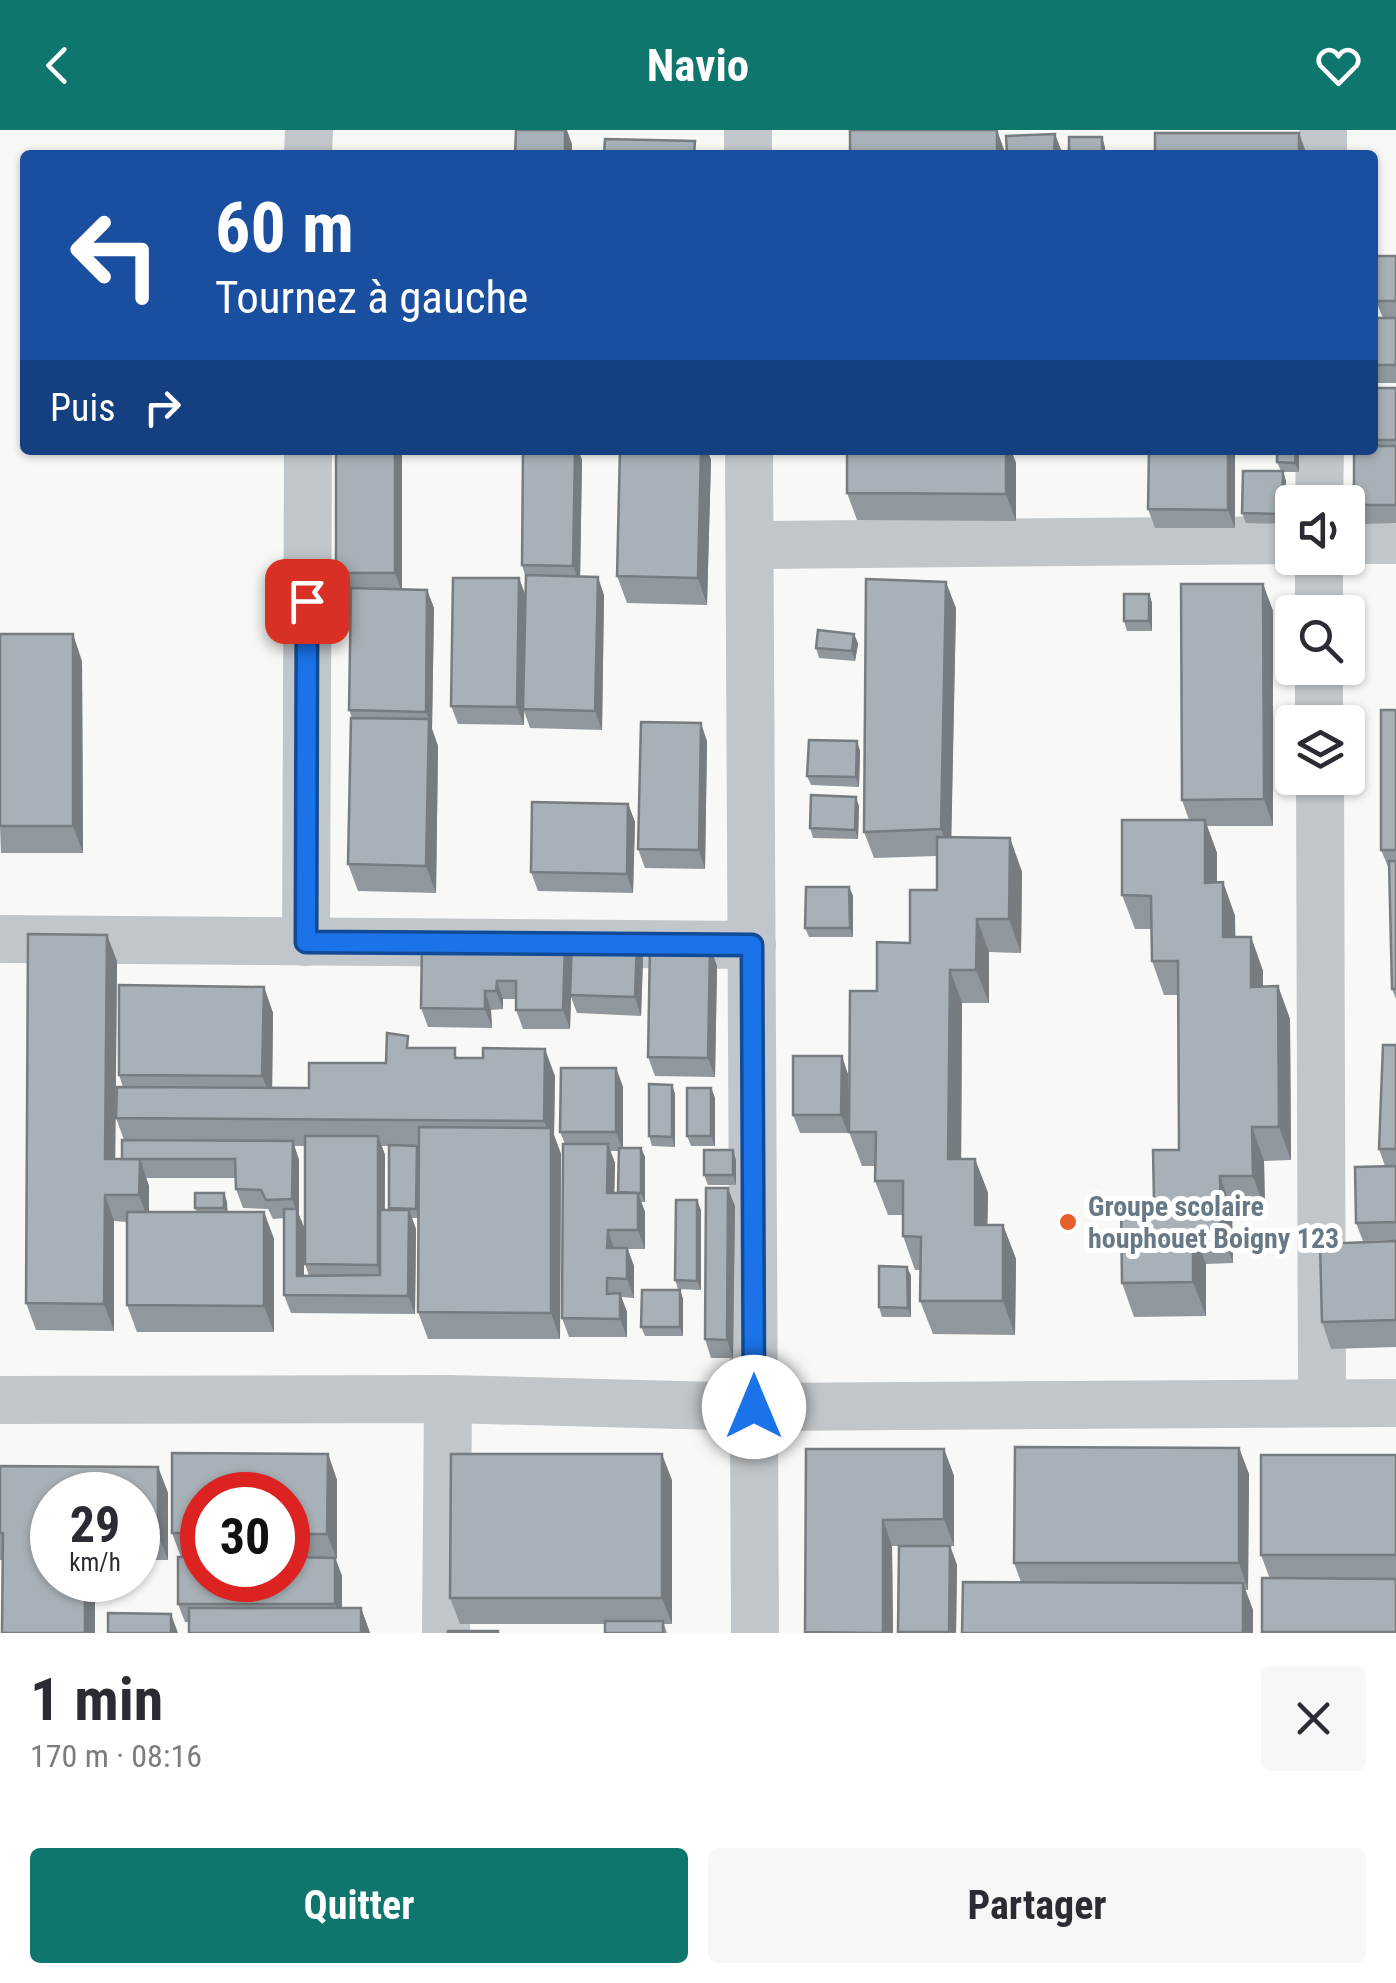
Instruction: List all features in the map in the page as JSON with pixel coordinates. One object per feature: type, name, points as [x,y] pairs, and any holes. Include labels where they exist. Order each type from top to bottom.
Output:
[{"type":"street","points":[[306,942],[308,455]]},
{"type":"street","points":[[749,455],[755,1633]]},
{"type":"street","points":[[1319,485],[1320,455]]},
{"type":"street","points":[[750,545],[1275,540]]},
{"type":"street","points":[[1365,540],[1396,540]]},
{"type":"street","points":[[1320,795],[1322,1404]]},
{"type":"street","points":[[0,939],[752,945]]},
{"type":"street","points":[[0,1400],[448,1399],[754,1407],[1396,1403]]},
{"type":"street","points":[[446,1633],[448,1399]]},
{"type":"building","points":[[516,130],[565,130],[565,150],[515,150]]},
{"type":"building","points":[[850,130],[997,130],[997,150],[850,150]]},
{"type":"building","points":[[1155,133],[1299,133],[1299,150],[1155,150]]},
{"type":"building","points":[[1055,134],[1054,150],[1007,150],[1006,136]]},
{"type":"building","points":[[1069,137],[1102,137],[1102,150],[1069,150]]},
{"type":"building","points":[[605,139],[695,141],[694,150],[604,150]]},
{"type":"building","points":[[1378,256],[1396,256],[1396,301],[1378,301]]},
{"type":"building","points":[[1378,318],[1396,318],[1396,365],[1378,365]]},
{"type":"building","points":[[1378,388],[1396,388],[1396,440],[1378,440]]},
{"type":"building","points":[[1378,446],[1396,446],[1396,505],[1365,505],[1365,485],[1354,485],[1354,455],[1378,455]]},
{"type":"building","points":[[336,455],[395,455],[395,573],[336,573]]},
{"type":"building","points":[[523,455],[575,455],[573,566],[522,565]]},
{"type":"building","points":[[620,455],[701,455],[698,578],[617,576]]},
{"type":"building","points":[[847,455],[1006,455],[1006,494],[847,493]]},
{"type":"building","points":[[1149,455],[1228,455],[1228,510],[1148,509]]},
{"type":"building","points":[[1277,455],[1296,455],[1295,463],[1277,462]]},
{"type":"building","points":[[1243,471],[1283,471],[1283,485],[1275,485],[1275,514],[1242,513]]},
{"type":"building","points":[[526,575],[598,577],[595,711],[523,709]]},
{"type":"building","points":[[453,578],[519,578],[517,707],[451,706]]},
{"type":"building","points":[[866,579],[946,582],[941,829],[864,832]]},
{"type":"building","points":[[1181,584],[1263,584],[1264,799],[1182,800]]},
{"type":"building","points":[[351,588],[427,590],[426,712],[349,710]]},
{"type":"building","points":[[1124,594],[1149,594],[1149,621],[1124,621]]},
{"type":"building","points":[[818,630],[854,634],[852,651],[816,648]]},
{"type":"building","points":[[0,634],[73,634],[73,826],[0,826]]},
{"type":"building","points":[[1381,710],[1396,710],[1396,850],[1381,850]]},
{"type":"building","points":[[351,718],[429,719],[426,866],[348,864]]},
{"type":"building","points":[[641,722],[701,723],[699,850],[638,849]]},
{"type":"building","points":[[809,740],[857,741],[856,777],[807,776]]},
{"type":"building","points":[[811,795],[856,797],[855,830],[810,828]]},
{"type":"building","points":[[532,802],[628,804],[627,874],[531,872]]},
{"type":"building","points":[[1122,820],[1205,820],[1205,883],[1223,882],[1223,937],[1251,937],[1251,987],[1278,986],[1279,1127],[1252,1127],[1253,1176],[1220,1176],[1221,1229],[1193,1230],[1193,1282],[1122,1283],[1121,1202],[1154,1202],[1153,1150],[1179,1150],[1178,961],[1152,961],[1151,896],[1122,895]]},
{"type":"building","points":[[937,837],[1010,838],[1009,919],[977,919],[976,970],[950,970],[948,1159],[975,1159],[975,1225],[1003,1225],[1003,1301],[920,1301],[921,1237],[903,1236],[903,1181],[875,1181],[876,1132],[849,1132],[850,991],[877,991],[877,942],[910,943],[910,890],[937,890]]},
{"type":"building","points":[[1389,861],[1396,861],[1396,989],[1392,989]]},
{"type":"building","points":[[806,887],[849,887],[850,928],[805,928]]},
{"type":"building","points":[[28,934],[107,935],[105,1159],[140,1159],[139,1195],[105,1195],[104,1304],[26,1303]]},
{"type":"building","points":[[572,938],[637,940],[635,997],[570,995]]},
{"type":"building","points":[[422,943],[565,944],[563,1010],[516,1010],[516,981],[497,981],[496,991],[485,991],[485,1009],[421,1008]]},
{"type":"building","points":[[650,946],[710,947],[708,1058],[648,1057]]},
{"type":"building","points":[[119,985],[264,987],[262,1076],[119,1075]]},
{"type":"building","points":[[387,1033],[408,1036],[407,1048],[455,1048],[455,1058],[483,1058],[483,1048],[545,1049],[544,1121],[116,1118],[117,1087],[309,1088],[309,1063],[386,1063]]},
{"type":"building","points":[[1383,1045],[1396,1045],[1396,1149],[1379,1149]]},
{"type":"building","points":[[793,1056],[842,1056],[841,1115],[793,1115]]},
{"type":"building","points":[[561,1068],[616,1068],[616,1132],[560,1132]]},
{"type":"building","points":[[649,1084],[672,1085],[672,1137],[649,1136]]},
{"type":"building","points":[[687,1088],[711,1088],[711,1136],[687,1136]]},
{"type":"building","points":[[419,1127],[551,1128],[551,1313],[418,1312]]},
{"type":"building","points":[[305,1136],[378,1136],[378,1265],[305,1264]]},
{"type":"building","points":[[122,1140],[293,1141],[292,1199],[266,1200],[261,1190],[236,1189],[235,1159],[122,1159]]},
{"type":"building","points":[[563,1144],[608,1144],[607,1193],[638,1193],[638,1230],[608,1230],[607,1248],[627,1248],[627,1279],[607,1278],[607,1294],[620,1293],[620,1319],[562,1318]]},
{"type":"building","points":[[389,1145],[417,1146],[416,1209],[389,1208]]},
{"type":"building","points":[[619,1148],[641,1148],[641,1193],[618,1192]]},
{"type":"building","points":[[704,1150],[733,1150],[733,1175],[704,1175]]},
{"type":"building","points":[[1396,1166],[1396,1222],[1356,1223],[1355,1167]]},
{"type":"building","points":[[706,1188],[728,1188],[727,1340],[705,1339]]},
{"type":"building","points":[[195,1193],[224,1193],[224,1208],[195,1208]]},
{"type":"building","points":[[676,1200],[697,1200],[697,1281],[675,1280]]},
{"type":"building","points":[[284,1209],[297,1209],[297,1276],[380,1275],[380,1210],[409,1210],[408,1296],[284,1295]]},
{"type":"building","points":[[127,1212],[264,1212],[264,1306],[127,1305]]},
{"type":"building","points":[[1396,1241],[1396,1320],[1322,1322],[1320,1244]]},
{"type":"building","points":[[879,1266],[907,1267],[908,1308],[879,1307]]},
{"type":"building","points":[[642,1290],[680,1290],[680,1327],[641,1327]]},
{"type":"building","points":[[1015,1447],[1239,1448],[1239,1563],[1014,1563]]},
{"type":"building","points":[[806,1449],[944,1449],[944,1519],[883,1520],[883,1633],[805,1632]]},
{"type":"building","points":[[172,1453],[328,1454],[327,1534],[310,1534],[310,1472],[180,1472],[180,1533],[172,1533]]},
{"type":"building","points":[[451,1454],[662,1454],[662,1598],[450,1598]]},
{"type":"building","points":[[1261,1455],[1396,1455],[1396,1555],[1261,1555]]},
{"type":"building","points":[[0,1466],[158,1467],[158,1472],[30,1472],[30,1602],[85,1602],[85,1633],[2,1633]]},
{"type":"building","points":[[899,1546],[950,1546],[949,1632],[898,1632]]},
{"type":"building","points":[[178,1557],[180,1602],[310,1602],[310,1557],[335,1558],[335,1604],[178,1604]]},
{"type":"building","points":[[1262,1578],[1396,1579],[1396,1632],[1262,1632]]},
{"type":"building","points":[[963,1582],[1243,1583],[1243,1633],[962,1633]]},
{"type":"building","points":[[189,1608],[361,1608],[361,1633],[189,1633]]},
{"type":"building","points":[[108,1613],[171,1614],[171,1633],[108,1633]]},
{"type":"building","points":[[605,1621],[663,1621],[663,1633],[605,1633]]},
{"type":"building","points":[[498,1631],[498,1633],[448,1633]]},
{"type":"place","name":"Groupe scolaire houphouet Boigny 123","points":[[1068,1222]]},
{"type":"route","points":[[307,601],[306,942],[752,945],[754,1407]]}]
